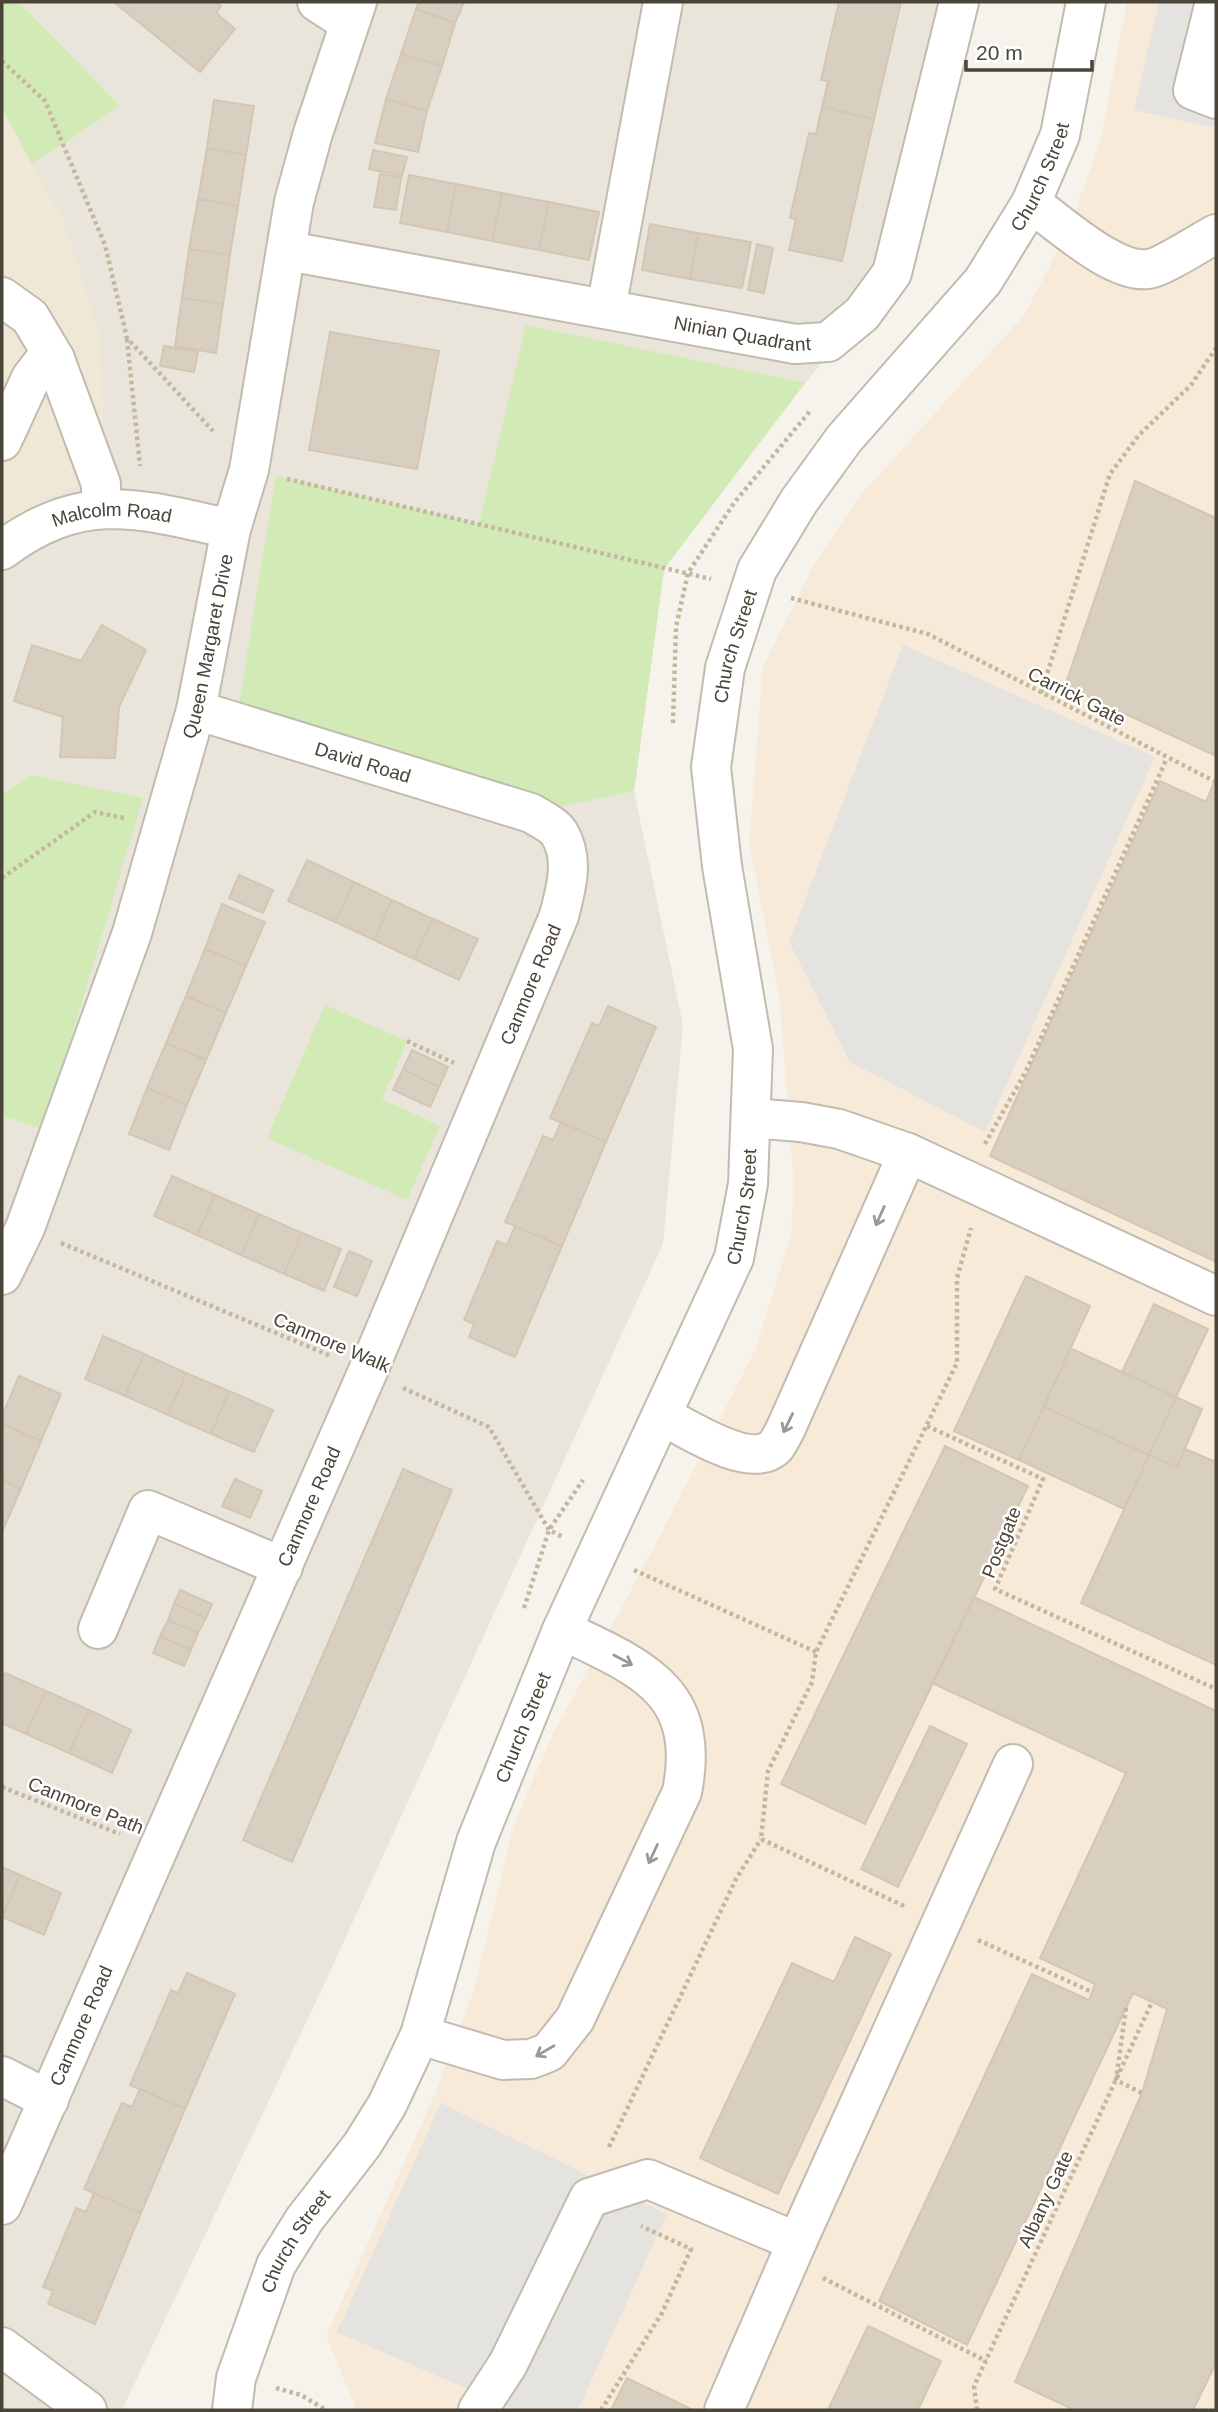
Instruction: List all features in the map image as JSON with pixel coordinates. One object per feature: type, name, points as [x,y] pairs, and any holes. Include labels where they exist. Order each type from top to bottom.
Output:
[{"type":"street","points":[[607,309],[663,2]]},
{"type":"street","name":"Ninian Quadrant","points":[[288,251],[803,344],[828,342],[853,322],[892,273],[959,2]]},
{"type":"street","name":"Church Street","points":[[234,2394],[276,2265],[304,2220],[362,2145],[387,2105],[420,2035],[476,1842],[562,1630],[734,1258],[748,1184],[753,1049],[722,866],[711,767],[724,668],[757,570],[844,439],[983,281],[1031,203],[1060,135],[1086,2]]},
{"type":"street","points":[[1215,2],[1193,90],[1216,99]]},
{"type":"street","name":"Queen Margaret Drive","points":[[2,1275],[26,1228],[132,933],[196,710],[231,529],[249,470],[297,190],[341,9]]},
{"type":"street","points":[[1031,203],[1097,251],[1123,265],[1149,269],[1216,234]]},
{"type":"street","points":[[2,297],[30,317],[55,359],[101,484],[100,508]]},
{"type":"street","points":[[2,440],[31,378],[44,361],[55,359]]},
{"type":"street","name":"Malcolm Road","points":[[6,540],[60,518],[100,508],[145,510],[231,529]]},
{"type":"street","name":"David Road","points":[[196,710],[531,813]]},
{"type":"street","name":"Canmore Road","points":[[2,2205],[368,1371],[559,916],[567,887],[569,857],[558,831],[531,813]]},
{"type":"street","points":[[752,1118],[801,1122],[839,1129],[908,1153],[1216,1296]]},
{"type":"street","points":[[663,1416],[728,1449],[753,1456],[774,1448],[786,1428],[908,1153]]},
{"type":"street","points":[[98,1629],[148,1510],[283,1567]]},
{"type":"street","points":[[420,2035],[503,2060],[531,2059],[549,2052],[575,2019],[682,1792],[687,1766],[687,1735],[676,1709],[659,1686],[630,1663],[562,1630]]},
{"type":"street","points":[[724,2410],[1013,1764]]},
{"type":"street","points":[[2,2076],[49,2100]]},
{"type":"street","points":[[478,2410],[508,2364],[589,2198],[648,2179],[793,2251]]},
{"type":"street","points":[[2,2347],[87,2410]]},
{"type":"path","points":[[2,61],[45,101],[105,245],[127,338],[145,510]]},
{"type":"path","points":[[127,338],[249,470]]},
{"type":"path","points":[[1041,693],[1110,474],[1139,435],[1191,385],[1216,348]]},
{"type":"path","points":[[673,727],[676,627],[688,573],[734,503],[814,407]]},
{"type":"path","name":"Carrick Gate","points":[[249,470],[752,588],[928,634],[1214,781]]},
{"type":"path","points":[[2,878],[95,812],[162,827]]},
{"type":"path","points":[[407,1041],[490,1079]]},
{"type":"path","name":"Canmore Walk","points":[[26,1228],[368,1371],[489,1427],[550,1530]]},
{"type":"path","name":"Postgate","points":[[927,1426],[1043,1479],[995,1589],[1216,1689]]},
{"type":"path","points":[[520,1618],[550,1530],[586,1476]]},
{"type":"path","points":[[550,1530],[816,1653],[812,1682],[768,1771],[761,1839],[736,1880],[601,2163],[634,2222],[691,2249]]},
{"type":"path","name":"Canmore Path","points":[[2,1787],[160,1850]]},
{"type":"path","points":[[761,1839],[1092,1993]]},
{"type":"path","name":"Albany Gate","points":[[978,2410],[974,2386],[1152,2003]]},
{"type":"path","points":[[1126,2008],[1116,2080],[1142,2093]]},
{"type":"path","points":[[601,2410],[662,2313],[695,2239]]},
{"type":"path","points":[[793,2251],[986,2361]]},
{"type":"path","points":[[234,2394],[301,2395],[326,2410]]},
{"type":"shaded area","points":[[2,2],[963,2],[877,295],[805,383],[664,569],[634,791],[683,1025],[663,1244],[329,1974],[122,2410],[2,2410]]},
{"type":"shaded area","points":[[1127,2],[1216,2],[1216,2410],[357,2410],[326,2336],[435,2094],[474,1990],[514,1824],[553,1734],[658,1540],[755,1350],[791,1236],[794,1186],[779,995],[749,843],[763,667],[816,561],[858,498],[1025,314],[1067,233],[1100,142]]},
{"type":"shaded area","points":[[1159,2],[1216,2],[1216,128],[1134,110]]},
{"type":"shaded area","points":[[2,108],[64,223],[101,339],[104,475],[56,493],[2,524]]},
{"type":"shaded area","points":[[903,645],[1155,757],[985,1132],[850,1062],[789,942]]},
{"type":"shaded area","points":[[441,2103],[667,2214],[578,2410],[515,2410],[337,2332]]},
{"type":"green space","points":[[2,2],[19,2],[120,106],[32,164],[2,108]]},
{"type":"green space","points":[[526,325],[805,383],[664,569],[634,791],[531,813],[236,722],[276,476],[479,524]]},
{"type":"green space","points":[[31,775],[143,798],[44,1129],[2,1116],[2,794]]},
{"type":"green space","points":[[325,1005],[407,1041],[382,1099],[440,1126],[407,1200],[267,1138]]},
{"type":"building","points":[[114,2],[215,2],[221,6],[216,13],[235,29],[200,72]]},
{"type":"building","points":[[419,2],[464,2],[455,23],[416,9]]},
{"type":"building","points":[[839,2],[901,2],[874,119],[822,107],[828,81],[821,80]]},
{"type":"building","points":[[416,9],[455,23],[442,66],[401,54]]},
{"type":"building","points":[[401,54],[442,66],[427,111],[386,99]]},
{"type":"building","points":[[386,99],[427,111],[418,152],[375,143]]},
{"type":"building","points":[[214,100],[254,106],[246,155],[207,148]]},
{"type":"building","points":[[822,107],[874,119],[842,261],[789,250],[796,219],[790,218],[809,133],[816,134]]},
{"type":"building","points":[[207,148],[246,155],[238,206],[198,199]]},
{"type":"building","points":[[373,150],[407,157],[402,176],[369,169]]},
{"type":"building","points":[[380,174],[401,178],[396,210],[374,207]]},
{"type":"building","points":[[409,175],[456,184],[447,232],[400,223]]},
{"type":"building","points":[[456,184],[502,193],[492,241],[447,232]]},
{"type":"building","points":[[502,193],[549,202],[539,250],[492,241]]},
{"type":"building","points":[[198,199],[238,206],[230,255],[189,249]]},
{"type":"building","points":[[549,202],[599,212],[589,260],[539,250]]},
{"type":"building","points":[[650,224],[698,233],[690,279],[642,270]]},
{"type":"building","points":[[698,233],[751,242],[742,288],[690,279]]},
{"type":"building","points":[[757,244],[773,248],[764,293],[748,290]]},
{"type":"building","points":[[189,249],[230,255],[223,304],[182,298]]},
{"type":"building","points":[[182,298],[223,304],[216,353],[175,346]]},
{"type":"building","points":[[330,332],[439,351],[417,469],[309,450]]},
{"type":"building","points":[[164,346],[198,352],[194,372],[160,366]]},
{"type":"building","points":[[1135,481],[1216,518],[1216,756],[1065,686]]},
{"type":"building","points":[[102,625],[146,650],[119,707],[115,758],[60,757],[63,717],[14,701],[32,645],[81,661]]},
{"type":"building","points":[[1216,777],[1216,1262],[990,1156],[1160,781],[1206,802]]},
{"type":"building","points":[[307,860],[354,882],[335,922],[288,901]]},
{"type":"building","points":[[239,875],[273,890],[263,913],[229,898]]},
{"type":"building","points":[[354,882],[392,900],[374,940],[335,922]]},
{"type":"building","points":[[392,900],[433,919],[414,959],[374,940]]},
{"type":"building","points":[[222,904],[265,922],[246,966],[205,949]]},
{"type":"building","points":[[433,919],[478,939],[459,980],[414,959]]},
{"type":"building","points":[[205,949],[246,966],[226,1013],[186,996]]},
{"type":"building","points":[[186,996],[226,1013],[206,1060],[166,1043]]},
{"type":"building","points":[[608,1006],[656,1027],[606,1142],[550,1118],[592,1023],[599,1026]]},
{"type":"building","points":[[166,1043],[206,1060],[187,1105],[147,1088]]},
{"type":"building","points":[[412,1050],[448,1067],[439,1087],[403,1069]]},
{"type":"building","points":[[403,1069],[439,1087],[430,1107],[393,1090]]},
{"type":"building","points":[[147,1088],[187,1105],[169,1150],[129,1134]]},
{"type":"building","points":[[561,1122],[606,1142],[562,1246],[505,1222],[543,1136],[553,1140]]},
{"type":"building","points":[[172,1176],[215,1195],[197,1235],[154,1216]]},
{"type":"building","points":[[215,1195],[259,1214],[241,1255],[197,1235]]},
{"type":"building","points":[[259,1214],[302,1233],[284,1274],[241,1255]]},
{"type":"building","points":[[515,1226],[562,1246],[515,1357],[469,1337],[474,1324],[464,1320],[497,1241],[507,1245]]},
{"type":"building","points":[[302,1233],[341,1249],[324,1291],[284,1274]]},
{"type":"building","points":[[349,1251],[372,1261],[357,1296],[334,1287]]},
{"type":"building","points":[[1026,1276],[1090,1306],[1019,1460],[954,1431]]},
{"type":"building","points":[[1154,1304],[1208,1329],[1176,1397],[1122,1372]]},
{"type":"building","points":[[103,1336],[144,1354],[125,1396],[85,1379]]},
{"type":"building","points":[[1070,1348],[1176,1397],[1149,1455],[1044,1407]]},
{"type":"building","points":[[144,1354],[186,1373],[168,1415],[125,1396]]},
{"type":"building","points":[[186,1373],[229,1391],[211,1434],[168,1415]]},
{"type":"building","points":[[19,1376],[61,1394],[41,1441],[2,1424],[2,1416]]},
{"type":"building","points":[[229,1391],[273,1410],[254,1452],[211,1434]]},
{"type":"building","points":[[1176,1397],[1202,1409],[1177,1467],[1149,1455]]},
{"type":"building","points":[[1044,1407],[1149,1455],[1124,1509],[1019,1460]]},
{"type":"building","points":[[2,1424],[41,1441],[21,1489],[2,1480]]},
{"type":"building","points":[[945,1446],[1028,1486],[865,1824],[781,1784]]},
{"type":"building","points":[[1185,1449],[1216,1462],[1216,1665],[1081,1603],[1149,1455],[1177,1467]]},
{"type":"building","points":[[403,1469],[452,1490],[292,1862],[243,1840]]},
{"type":"building","points":[[235,1479],[262,1491],[250,1518],[222,1506]]},
{"type":"building","points":[[2,1480],[21,1489],[2,1532]]},
{"type":"building","points":[[180,1590],[212,1604],[206,1618],[174,1604]]},
{"type":"building","points":[[974,1597],[1216,1711],[1216,2363],[1193,2410],[1074,2410],[1015,2382],[1142,2093],[1167,2009],[1133,1993],[967,2345],[879,2301],[1032,1974],[1089,2000],[1095,1984],[1040,1958],[1126,1773],[932,1683]]},
{"type":"building","points":[[174,1604],[206,1618],[198,1633],[168,1620]]},
{"type":"building","points":[[168,1620],[198,1633],[191,1650],[160,1636]]},
{"type":"building","points":[[160,1636],[191,1650],[184,1666],[153,1653]]},
{"type":"building","points":[[5,1673],[46,1691],[26,1734],[2,1723],[2,1680]]},
{"type":"building","points":[[46,1691],[89,1710],[69,1753],[26,1734]]},
{"type":"building","points":[[89,1710],[131,1730],[112,1773],[69,1753]]},
{"type":"building","points":[[930,1726],[967,1744],[898,1887],[861,1869]]},
{"type":"building","points":[[2,1867],[20,1875],[2,1917]]},
{"type":"building","points":[[20,1875],[61,1893],[44,1935],[2,1917]]},
{"type":"building","points":[[855,1937],[891,1954],[778,2194],[700,2158],[792,1963],[834,1982]]},
{"type":"building","points":[[187,1973],[235,1994],[185,2109],[130,2085],[171,1990],[178,1993]]},
{"type":"building","points":[[140,2089],[185,2109],[141,2213],[84,2189],[122,2103],[132,2107]]},
{"type":"building","points":[[94,2193],[141,2213],[95,2324],[48,2304],[53,2291],[43,2287],[76,2208],[86,2212]]},
{"type":"building","points":[[868,2326],[941,2361],[918,2410],[828,2410]]},
{"type":"building","points":[[627,2378],[691,2409],[611,2410]]}]
